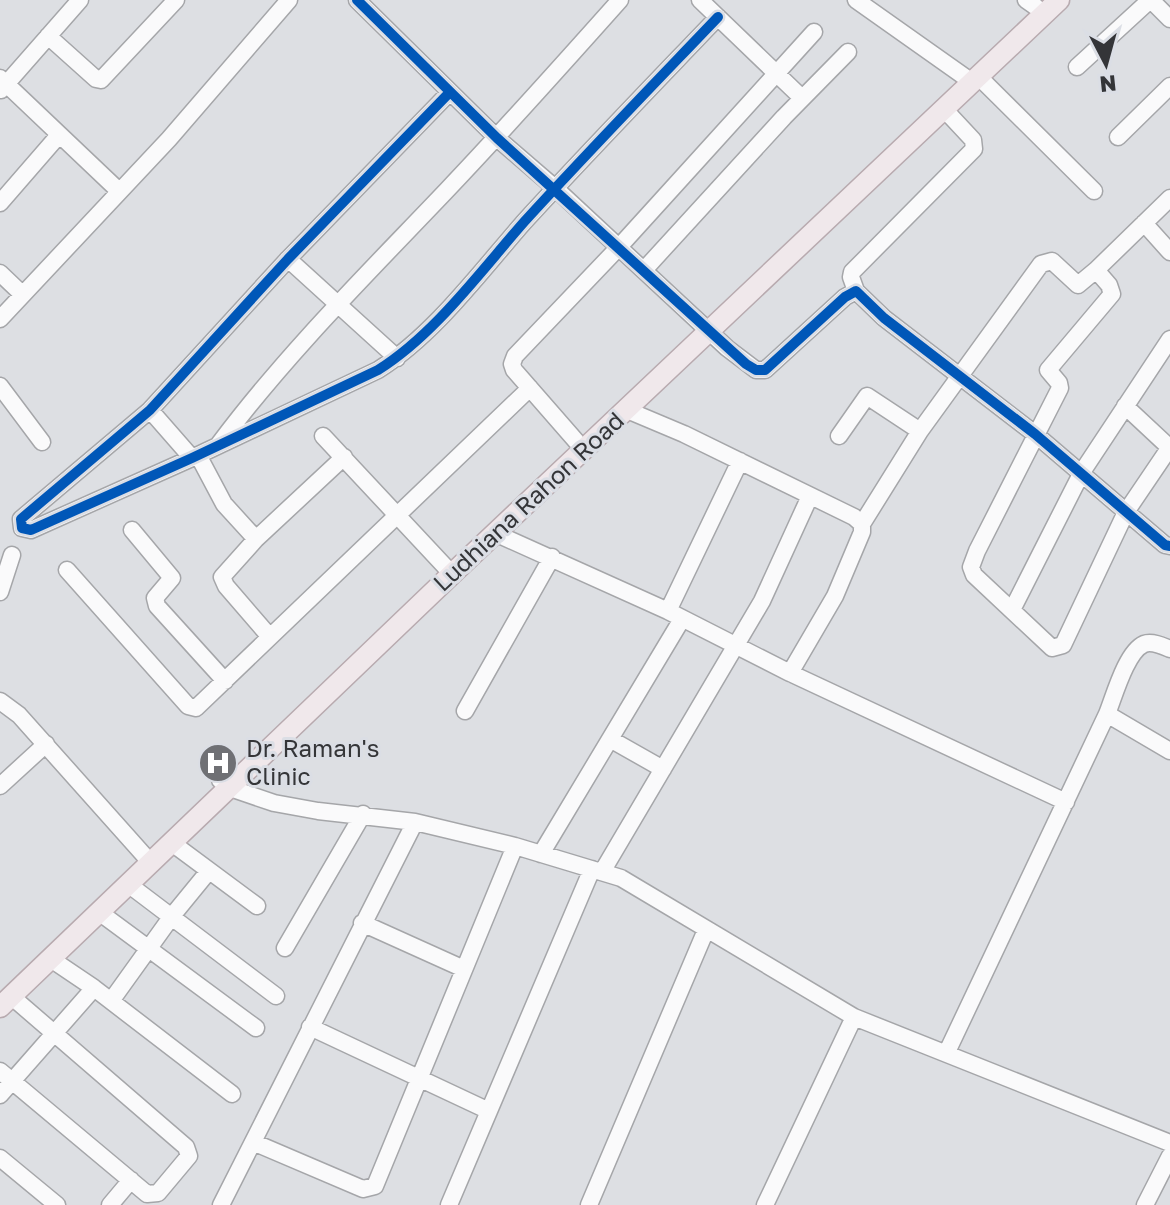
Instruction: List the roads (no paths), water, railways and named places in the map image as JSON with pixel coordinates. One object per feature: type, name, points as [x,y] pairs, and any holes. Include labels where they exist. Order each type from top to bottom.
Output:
[{"type":"main road","name":"Ludhiana Rahon Road","points":[[448,570],[497,534],[627,410],[705,328],[971,78],[1059,0]]},
{"type":"main road","name":"Ludhiana Rahon Road","points":[[4,999],[448,570],[576,441],[945,110],[1035,2]]},
{"type":"main road","name":"Ludhiana Rahon Road","points":[[4,999],[51,959],[128,884],[147,859],[172,843],[225,784]]},
{"type":"street","points":[[80,0],[2,84],[119,191]]},
{"type":"street","points":[[48,36],[96,79],[101,80],[176,0]]},
{"type":"street","points":[[0,319],[169,139],[289,0]]},
{"type":"street","points":[[357,0],[497,138],[746,364],[761,372],[845,297],[856,291]]},
{"type":"street","points":[[219,445],[246,409],[337,305],[497,138],[620,0]]},
{"type":"street","points":[[700,0],[802,98]]},
{"type":"street","points":[[856,0],[971,78],[1094,191]]},
{"type":"street","points":[[1077,67],[1150,0],[1170,19]]},
{"type":"street","points":[[450,92],[288,259],[150,410],[21,519],[22,528],[31,530],[195,457],[378,370],[397,358],[427,330],[555,188],[718,17]]},
{"type":"street","points":[[576,441],[514,370],[512,364],[515,356],[619,247],[814,32]]},
{"type":"street","points":[[644,270],[848,52]]},
{"type":"street","points":[[1118,137],[1170,86]]},
{"type":"street","points":[[945,110],[973,140],[974,149],[852,272],[856,291],[884,318],[1035,434],[1165,545],[1170,546]]},
{"type":"street","points":[[0,203],[59,135]]},
{"type":"street","points":[[790,673],[835,596],[862,532],[862,524],[920,431],[1045,261],[1052,261],[1078,285],[1170,198]]},
{"type":"street","points":[[1144,223],[1170,252]]},
{"type":"street","points":[[288,259],[397,358]]},
{"type":"street","points":[[1096,270],[1109,285],[1112,294],[1050,367],[1049,373],[1060,388],[971,567],[974,575],[1052,648],[1063,645],[1126,512],[1170,447],[1125,406]]},
{"type":"street","points":[[0,273],[22,294]]},
{"type":"street","points":[[1012,610],[1082,472],[1170,339]]},
{"type":"street","points":[[0,386],[42,442]]},
{"type":"street","points":[[67,570],[192,709],[199,706],[530,388]]},
{"type":"street","points":[[839,436],[867,396],[920,431]]},
{"type":"street","points":[[150,410],[195,457],[224,504],[256,539]]},
{"type":"street","points":[[627,410],[740,461],[854,517],[862,524]]},
{"type":"street","points":[[323,436],[448,570]]},
{"type":"street","points":[[270,637],[226,586],[222,577],[256,539],[344,457]]},
{"type":"street","points":[[541,854],[610,739],[675,615],[740,461]]},
{"type":"street","points":[[449,1205],[597,871],[663,769],[774,580],[810,496]]},
{"type":"street","points":[[132,530],[172,578],[155,598],[157,606],[225,681]]},
{"type":"street","points":[[497,534],[552,557],[1066,802]]},
{"type":"street","points":[[0,592],[12,555]]},
{"type":"street","points":[[465,711],[552,557]]},
{"type":"street","points":[[947,1052],[1107,714],[1128,662],[1144,644],[1153,643],[1170,649]]},
{"type":"street","points":[[0,701],[19,715],[46,744],[147,859]]},
{"type":"street","points":[[1107,714],[1170,751]]},
{"type":"street","points":[[610,739],[663,769]]},
{"type":"street","points":[[0,786],[7,771],[46,744]]},
{"type":"street","points":[[225,784],[274,803],[415,822],[515,846],[621,878],[854,1017],[1170,1143]]},
{"type":"street","points":[[285,948],[363,814]]},
{"type":"street","points":[[221,1205],[415,822]]},
{"type":"street","points":[[172,843],[257,906]]},
{"type":"street","points":[[253,1142],[363,1189],[375,1186],[515,846]]},
{"type":"street","points":[[111,1001],[208,872]]},
{"type":"street","points":[[128,884],[276,996]]},
{"type":"street","points":[[99,912],[256,1028]]},
{"type":"street","points":[[362,923],[464,969]]},
{"type":"street","points":[[589,1205],[706,930]]},
{"type":"street","points":[[51,959],[94,988],[232,1094]]},
{"type":"street","points":[[0,1095],[6,1076],[54,1033],[94,988]]},
{"type":"street","points":[[4,999],[54,1033],[189,1151],[189,1156],[156,1194],[147,1194],[6,1076]]},
{"type":"street","points":[[765,1205],[854,1017]]},
{"type":"street","points":[[310,1027],[489,1111]]},
{"type":"street","points":[[1145,1205],[1170,1156]]},
{"type":"street","points":[[0,1158],[57,1205]]},
{"type":"street","points":[[110,1205],[131,1180]]},
{"type":"place","name":"Dr. Raman's Clinic","points":[[218,763]]}]
